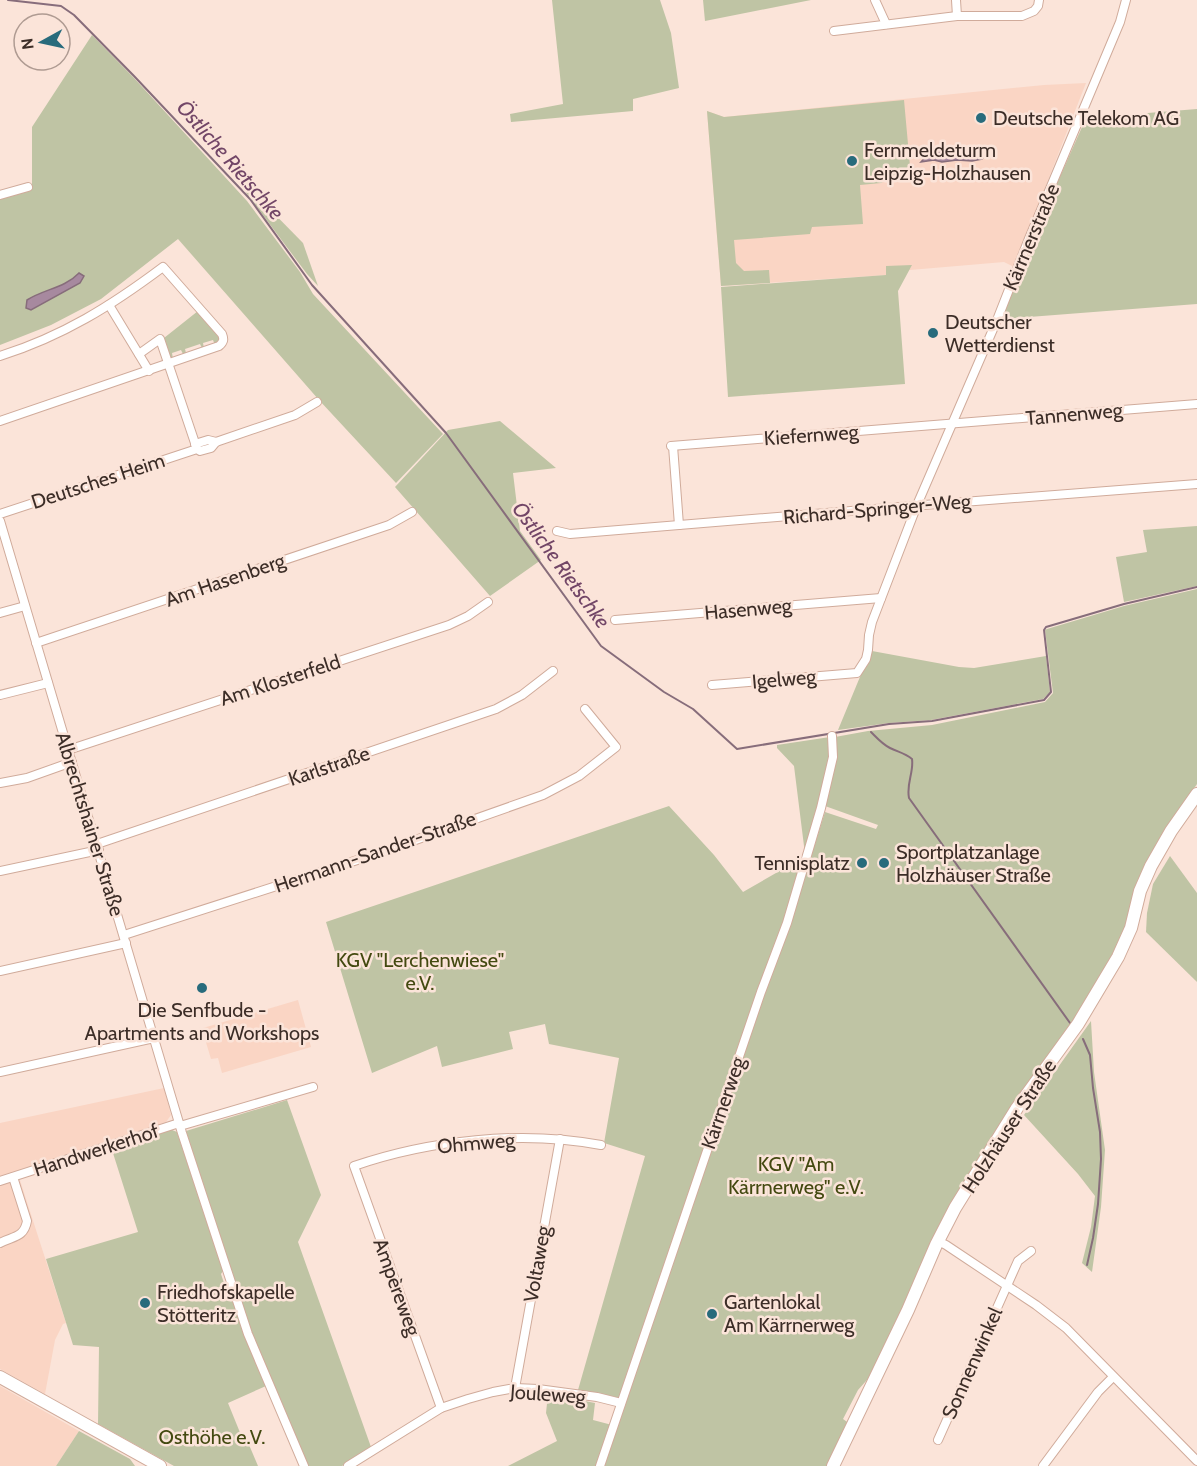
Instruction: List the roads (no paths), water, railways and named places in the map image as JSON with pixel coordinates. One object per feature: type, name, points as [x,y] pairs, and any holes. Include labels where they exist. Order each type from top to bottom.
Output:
[{"type":"main road","name":"Holzhäuser Straße","points":[[833,1466],[955,1208],[1017,1108],[1078,1023],[1118,957],[1131,928],[1140,891],[1151,866],[1197,794]]},
{"type":"main road","points":[[0,1377],[160,1466]]},
{"type":"street","points":[[875,0],[886,24]]},
{"type":"street","points":[[956,0],[957,16]]},
{"type":"street","points":[[834,31],[957,16],[1022,16],[1034,11],[1039,0]]},
{"type":"street","name":"Kärrnerstraße","points":[[857,674],[866,658],[869,647],[868,635],[917,505],[1101,69],[1120,22],[1126,0]]},
{"type":"street","points":[[0,195],[28,187]]},
{"type":"street","points":[[0,356],[50,337],[81,322],[163,267],[224,338],[223,343],[219,346],[0,421]]},
{"type":"street","points":[[109,305],[149,371]]},
{"type":"street","points":[[139,354],[160,339],[196,447]]},
{"type":"street","name":"Deutsches Heim","points":[[0,514],[196,447],[200,451],[211,448],[216,442],[295,416],[317,402]]},
{"type":"street","name":"Tannenweg","points":[[951,424],[1197,404]]},
{"type":"street","name":"Kiefernweg","points":[[679,525],[672,446],[951,424]]},
{"type":"street","name":"Richard-Springer-Weg","points":[[557,531],[570,534],[1197,484]]},
{"type":"street","name":"Am Hasenberg","points":[[36,643],[388,525],[412,512]]},
{"type":"street","name":"Albrechtshainer Straße","points":[[0,521],[180,1125],[248,1334],[304,1466]]},
{"type":"street","name":"Hasenweg","points":[[615,620],[881,598]]},
{"type":"street","name":"Am Klosterfeld","points":[[68,750],[449,625],[468,616],[488,602]]},
{"type":"street","points":[[0,613],[25,606]]},
{"type":"street","name":"Karlstraße","points":[[0,871],[98,847],[496,709],[522,695],[553,671]]},
{"type":"street","name":"Igelweg","points":[[712,685],[857,674]]},
{"type":"street","points":[[0,695],[48,683]]},
{"type":"street","name":"Hermann-Sander-Straße","points":[[0,971],[125,939],[543,795],[579,776],[616,747],[585,709]]},
{"type":"street","name":"Kärrnerweg","points":[[600,1466],[761,992],[788,923],[821,808],[832,757],[832,736]]},
{"type":"street","points":[[0,783],[27,778],[72,762]]},
{"type":"street","points":[[0,1072],[154,1038]]},
{"type":"street","points":[[180,1125],[313,1088]]},
{"type":"street","name":"Handwerkerhof","points":[[0,1181],[180,1125]]},
{"type":"street","name":"Ohmweg","points":[[354,1166],[434,1145],[498,1139],[560,1139],[601,1145]]},
{"type":"street","name":"Voltaweg","points":[[515,1388],[560,1139]]},
{"type":"street","name":"Ampèreweg","points":[[354,1166],[441,1408]]},
{"type":"street","name":"Handwerkerhof","points":[[0,1243],[20,1235],[26,1229],[27,1221],[13,1177]]},
{"type":"street","name":"Sonnenwinkel","points":[[938,1241],[1036,1305],[1066,1328],[1197,1461]]},
{"type":"street","name":"Sonnenwinkel","points":[[938,1440],[1006,1285],[1018,1261],[1031,1251]]},
{"type":"street","points":[[1043,1466],[1098,1392],[1113,1377]]},
{"type":"street","name":"Jouleweg","points":[[348,1466],[441,1408],[476,1396],[515,1388],[538,1389],[621,1403]]},
{"type":"waterway","name":"Östliche Rietschke","points":[[8,0],[61,6],[74,15],[134,76],[250,199],[312,285],[446,433],[601,646],[664,692],[693,709],[737,749],[889,724],[932,721],[1044,700],[1051,692],[1044,630],[1046,627],[1124,604],[1197,587]]},
{"type":"waterway","points":[[871,732],[887,746],[912,759],[909,798],[1070,1023]]},
{"type":"waterway","points":[[1083,1039],[1090,1055],[1100,1132],[1101,1159],[1098,1204],[1087,1265]]},
{"type":"place","name":"Deutsche Telekom AG","points":[[981,118]]},
{"type":"place","name":"Fernmeldeturm Leipzig-Holzhausen","points":[[852,161]]},
{"type":"place","name":"Deutscher Wetterdienst","points":[[933,333]]},
{"type":"place","name":"Tennisplatz","points":[[862,863]]},
{"type":"place","name":"Sportplatzanlage Holzhäuser Straße","points":[[884,863]]},
{"type":"place","name":"Die Senfbude - Apartments and Workshops","points":[[202,988]]},
{"type":"place","name":"Friedhofskapelle Stötteritz","points":[[145,1303]]},
{"type":"place","name":"Gartenlokal Am Kärrnerweg","points":[[712,1314]]},
{"type":"park label","name":"KGV \"Lerchenwiese\" e.V.","points":[[420,972]]},
{"type":"park label","name":"KGV \"Am Kärrnerweg\" e.V.","points":[[796,1176]]},
{"type":"park label","name":"Osthöhe e.V.","points":[[212,1437]]}]
